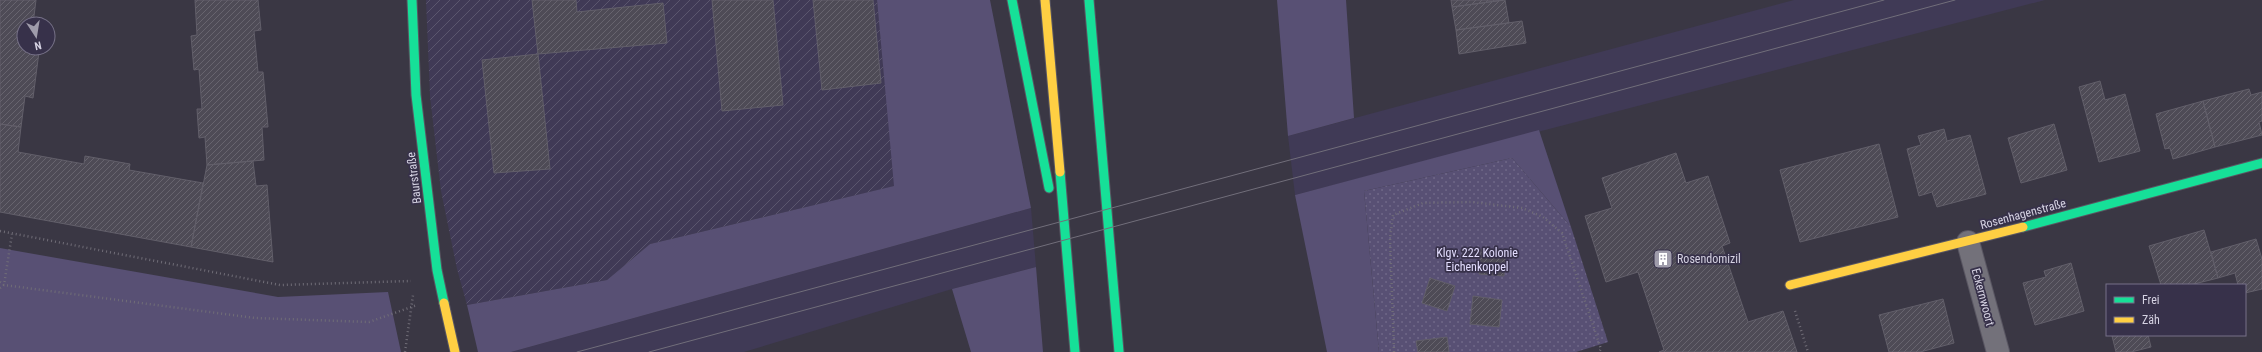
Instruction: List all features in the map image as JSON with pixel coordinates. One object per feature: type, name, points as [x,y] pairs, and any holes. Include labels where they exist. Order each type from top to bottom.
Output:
[{"type":"main road","name":"Baurstraße","points":[[412,0],[416,95],[437,270],[455,352]]},
{"type":"main road","points":[[1012,0],[1051,198]]},
{"type":"main road","points":[[1045,0],[1075,352]]},
{"type":"main road","points":[[1089,0],[1119,352]]},
{"type":"main road","name":"Rosenhagenstraße","points":[[1790,285],[1968,242],[2262,163]]},
{"type":"main road","points":[[1054,214],[1071,305]]},
{"type":"street","name":"Eckernwoort","points":[[1968,242],[1998,352]]},
{"type":"path","points":[[1394,352],[1390,238],[1393,215],[1423,203],[1472,202],[1522,208],[1543,217],[1562,233],[1601,349],[1599,352]]},
{"type":"path","points":[[0,231],[280,284],[417,281]]},
{"type":"path","points":[[0,288],[4,285],[12,234]]},
{"type":"path","points":[[0,282],[4,285],[255,318],[369,322],[410,306],[443,298]]},
{"type":"path","points":[[1790,285],[1791,299],[1808,352]]},
{"type":"path","points":[[405,352],[410,306],[414,294]]},
{"type":"shaded area","points":[[426,0],[877,0],[895,186],[650,244],[607,280],[467,305],[457,269],[441,191],[430,96]]},
{"type":"shaded area","points":[[1794,0],[2045,0],[1295,195],[1288,136]]},
{"type":"shaded area","points":[[1031,208],[1036,267],[952,289],[744,352],[511,352]]},
{"type":"green space","points":[[877,0],[990,0],[1031,208],[511,352],[478,352],[467,305],[607,280],[650,244],[894,186]]},
{"type":"green space","points":[[1277,0],[1346,0],[1354,118],[1288,136]]},
{"type":"green space","points":[[1539,130],[1571,227],[1512,158],[1364,191],[1379,352],[1327,352],[1295,195]]},
{"type":"green space","name":"Klgv. 222 Kolonie Eichenkoppel","points":[[1512,158],[1571,227],[1608,342],[1576,352],[1379,352],[1364,191]]},
{"type":"green space","points":[[0,248],[278,297],[388,292],[401,352],[0,352]]},
{"type":"green space","points":[[1036,267],[1043,352],[971,352],[952,289]]},
{"type":"building","points":[[0,0],[36,0],[34,16],[16,16],[16,56],[38,56],[33,98],[25,96],[21,127],[0,124]]},
{"type":"building","points":[[195,0],[258,0],[261,30],[254,31],[258,72],[263,72],[268,127],[262,127],[264,160],[207,165],[205,137],[199,138],[197,109],[202,109],[199,69],[194,70],[191,36],[197,35]]},
{"type":"building","points":[[532,0],[576,0],[577,12],[663,3],[667,43],[538,54]]},
{"type":"building","points":[[712,0],[773,0],[783,105],[722,111]]},
{"type":"building","points":[[813,0],[873,0],[881,83],[822,90]]},
{"type":"building","points":[[1451,0],[1503,0],[1452,7]]},
{"type":"building","points":[[1505,0],[1509,23],[1456,30],[1452,7]]},
{"type":"building","points":[[1522,21],[1526,43],[1459,54],[1456,30]]},
{"type":"building","points":[[538,54],[550,169],[494,173],[482,60]]},
{"type":"building","points":[[2100,81],[2105,100],[2125,94],[2140,151],[2099,162],[2079,87]]},
{"type":"building","points":[[2249,89],[2251,95],[2262,92],[2262,121],[2259,122],[2262,135],[2215,147],[2203,101]]},
{"type":"building","points":[[2203,101],[2215,147],[2173,159],[2170,148],[2165,149],[2156,114]]},
{"type":"building","points":[[0,124],[21,127],[18,152],[84,164],[85,156],[130,164],[129,170],[203,183],[191,247],[0,212]]},
{"type":"building","points":[[2054,124],[2067,170],[2021,183],[2008,138]]},
{"type":"building","points":[[1944,129],[1947,141],[1970,135],[1986,194],[1937,207],[1932,192],[1919,196],[1907,149],[1921,145],[1918,136]]},
{"type":"building","points":[[1879,144],[1898,217],[1800,242],[1780,170]]},
{"type":"building","name":"Rosendomizil","points":[[1676,153],[1686,183],[1708,176],[1730,243],[1722,246],[1748,322],[1783,311],[1797,352],[1659,352],[1664,350],[1638,272],[1606,282],[1585,216],[1612,208],[1602,178]]},
{"type":"building","points":[[253,161],[256,186],[267,185],[273,262],[191,247],[207,165]]},
{"type":"building","points":[[2204,230],[2218,278],[2194,284],[2161,284],[2149,246]]},
{"type":"building","points":[[2256,239],[2262,259],[2262,289],[2246,293],[2246,284],[2238,284],[2235,273],[2218,278],[2211,252]]},
{"type":"building","points":[[1481,249],[1506,252],[1504,276],[1479,274]]},
{"type":"building","points":[[2071,263],[2084,311],[2035,325],[2023,283],[2046,277],[2044,271]]},
{"type":"building","points":[[1430,278],[1455,286],[1447,311],[1422,303]]},
{"type":"building","points":[[1473,296],[1502,300],[1499,327],[1470,324]]},
{"type":"building","points":[[1943,299],[1954,343],[1920,352],[1889,352],[1879,315]]},
{"type":"building","points":[[2112,336],[2148,336],[2151,347],[2131,352],[2116,352]]},
{"type":"building","points":[[1447,337],[1449,352],[1418,352],[1416,341]]},
{"type":"tram line","points":[[577,352],[1884,0]]},
{"type":"tram line","points":[[649,352],[1955,0]]},
{"type":"traffic: fast","points":[[412,0],[416,95],[437,270],[444,303]]},
{"type":"traffic: fast","points":[[1012,0],[1049,188]]},
{"type":"traffic: fast","points":[[1089,0],[1119,352]]},
{"type":"traffic: fast","points":[[2023,227],[2262,163]]},
{"type":"traffic: fast","points":[[1060,172],[1075,352]]},
{"type":"traffic: slow","points":[[1045,0],[1060,172]]},
{"type":"traffic: slow","points":[[1790,285],[2023,227]]},
{"type":"traffic: slow","points":[[444,303],[455,352]]},
{"type":"place","name":"Rosendomizil","points":[[1663,259]]}]
